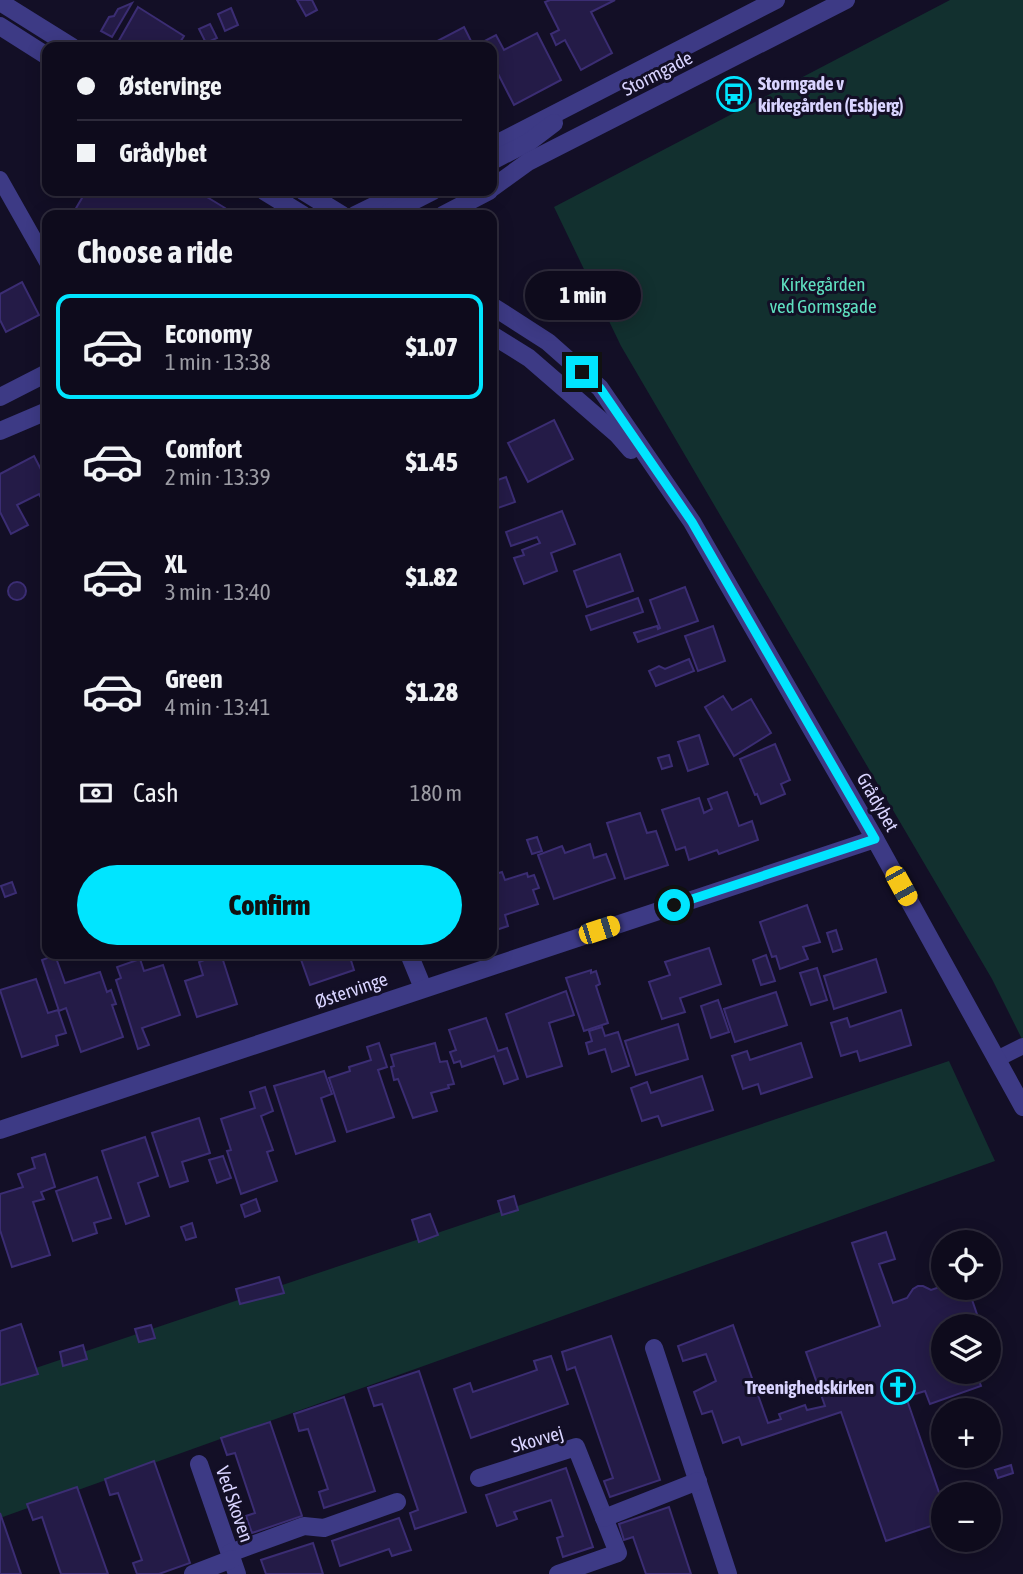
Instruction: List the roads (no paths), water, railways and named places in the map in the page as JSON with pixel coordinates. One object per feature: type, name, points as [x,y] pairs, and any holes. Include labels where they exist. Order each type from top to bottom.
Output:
[{"type":"street","name":"Stormgade","points":[[497,143],[776,0]]},
{"type":"street","name":"Stormgade","points":[[497,185],[528,162],[846,0]]},
{"type":"street","points":[[7,6],[64,42]]},
{"type":"street","points":[[1,30],[42,53]]},
{"type":"street","points":[[497,158],[529,142],[594,93]]},
{"type":"street","points":[[272,196],[295,210]]},
{"type":"street","points":[[311,196],[334,210]]},
{"type":"street","points":[[365,210],[394,196]]},
{"type":"street","points":[[396,210],[423,196]]},
{"type":"street","name":"Stormgade","points":[[452,210],[479,196]]},
{"type":"street","name":"Grådybet","points":[[497,309],[548,342],[600,388],[692,522],[875,839],[1023,1107]]},
{"type":"street","name":"Grådybet","points":[[497,340],[529,358],[618,435],[692,522]]},
{"type":"street","points":[[0,397],[42,376]]},
{"type":"street","points":[[3,429],[42,402]]},
{"type":"street","points":[[3,429],[42,413]]},
{"type":"street","name":"Østervinge","points":[[0,1130],[875,839]]},
{"type":"street","points":[[411,959],[423,988]]},
{"type":"street","points":[[654,1348],[729,1574]]},
{"type":"street","name":"Skovvej","points":[[479,1478],[576,1447],[618,1553],[558,1574]]},
{"type":"street","name":"Ved Skoven","points":[[193,1574],[233,1562],[199,1464]]},
{"type":"street","points":[[604,1518],[698,1481]]},
{"type":"street","points":[[233,1562],[304,1526],[324,1528],[397,1502]]},
{"type":"lane","points":[[1,30],[7,6]]},
{"type":"lane","points":[[0,178],[42,253]]},
{"type":"lane","points":[[497,333],[509,317]]},
{"type":"lane","points":[[997,1059],[1023,1046]]},
{"type":"place","name":"Stormgade v kirkegården (Esbjerg)","points":[[734,94]]},
{"type":"place","name":"Treenighedskirken","points":[[898,1387]]},
{"type":"park label","name":"Kirkegården ved Gormsgade","points":[[823,295]]}]
